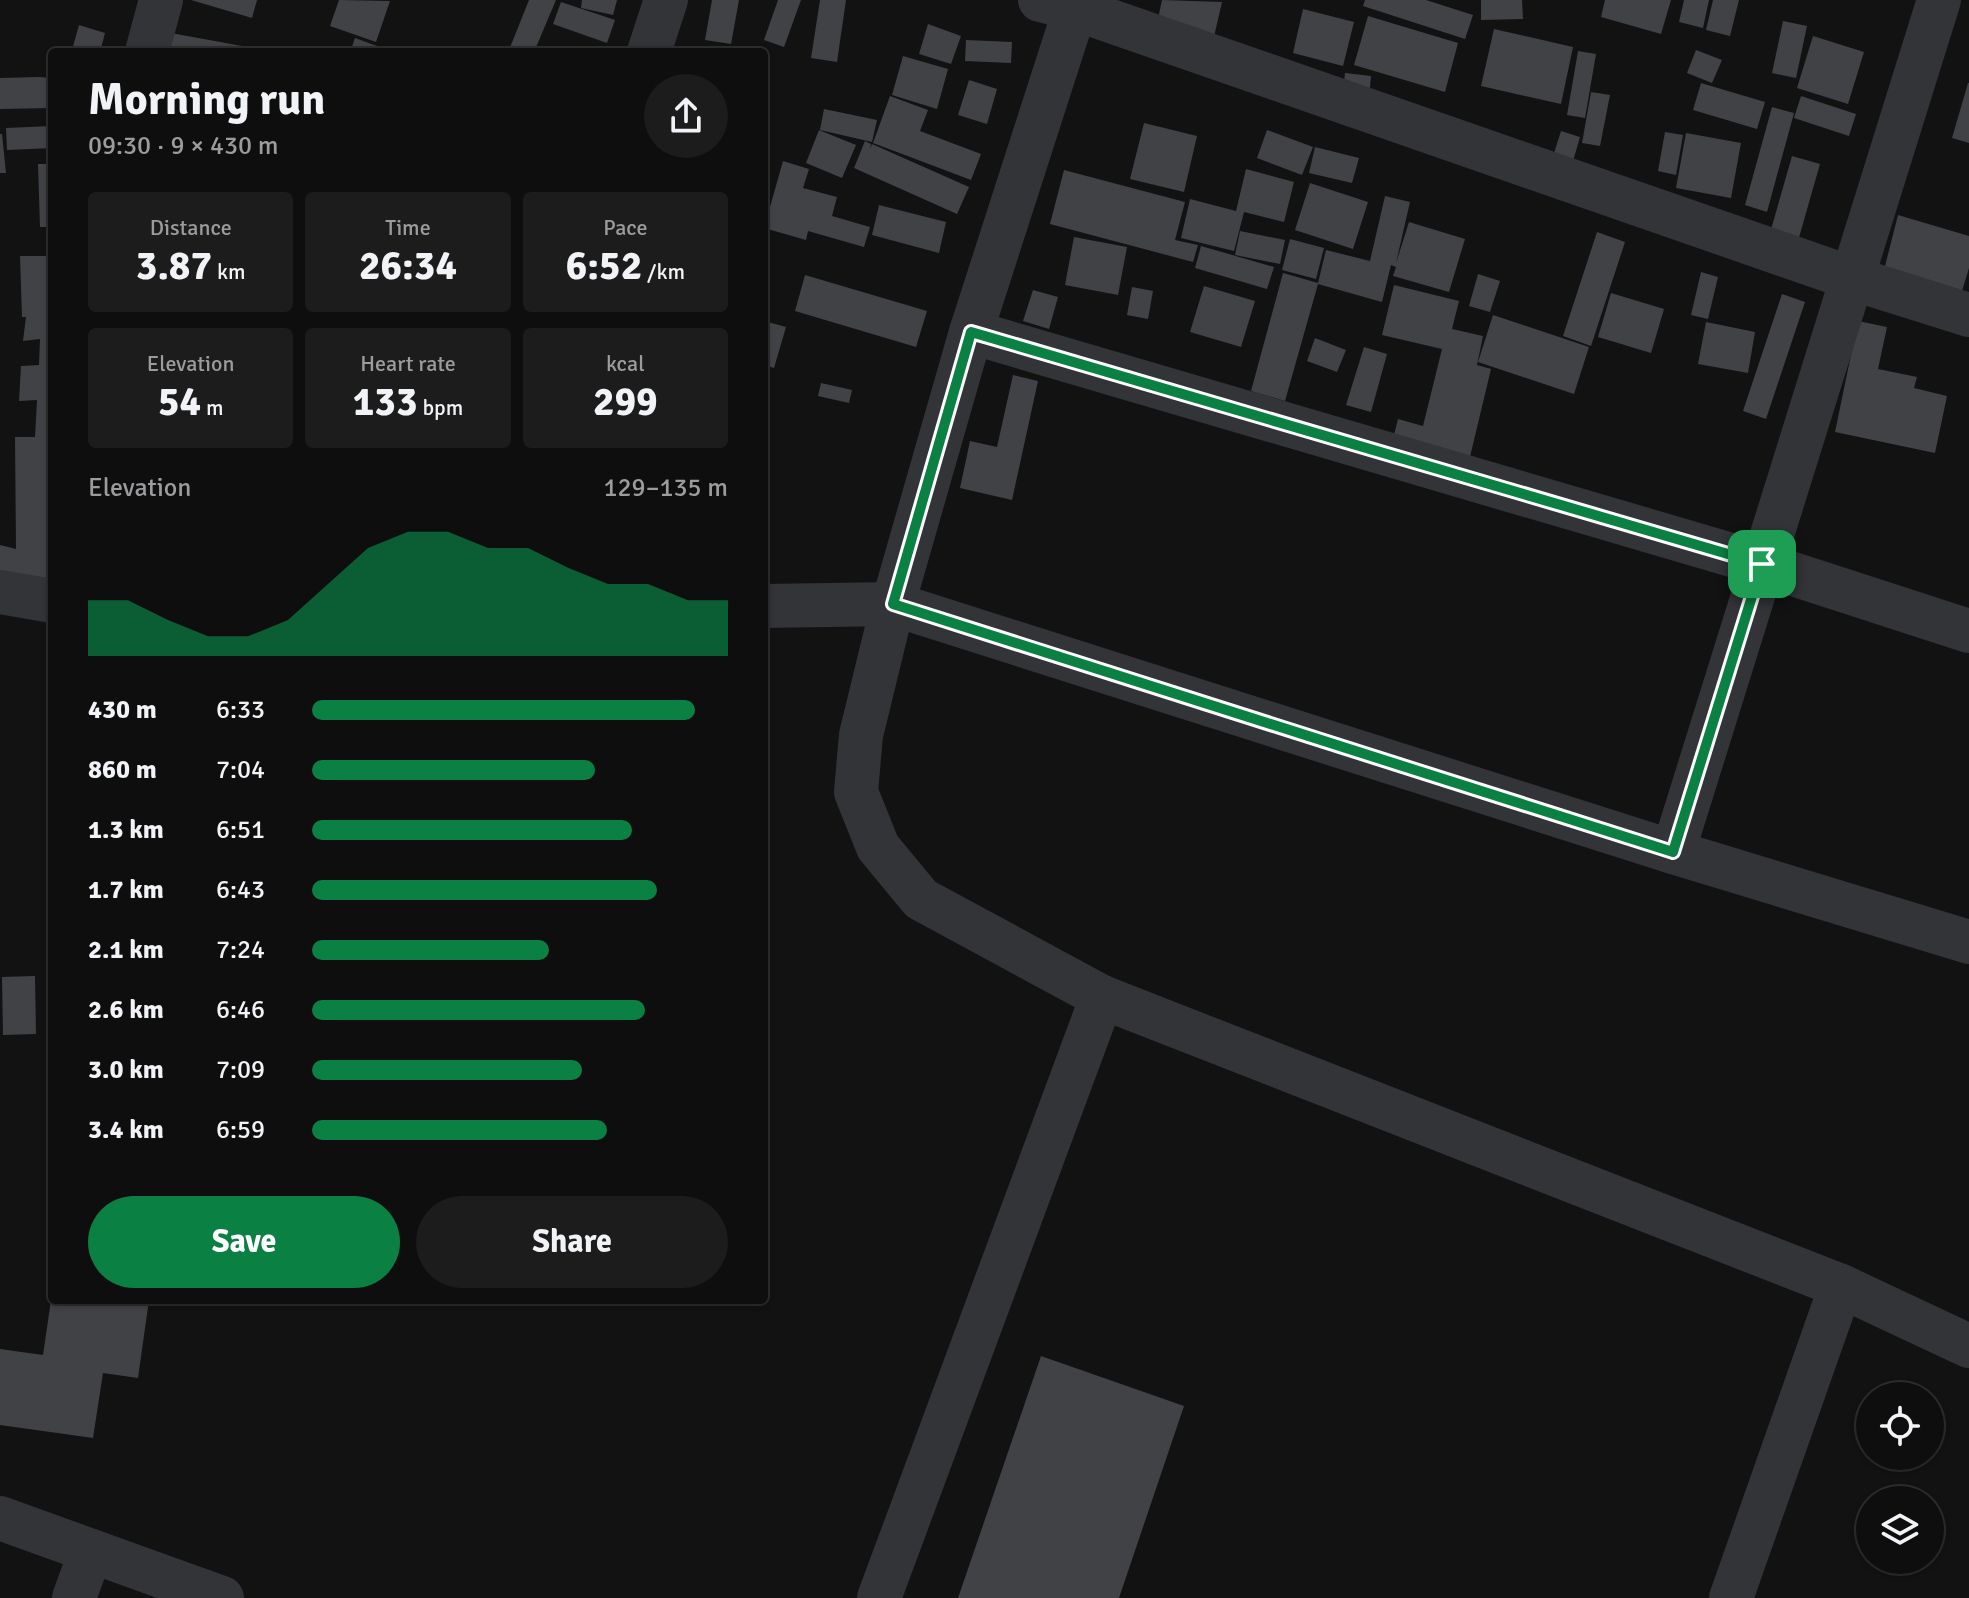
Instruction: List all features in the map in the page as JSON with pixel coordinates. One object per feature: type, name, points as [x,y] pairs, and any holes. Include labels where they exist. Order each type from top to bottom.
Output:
[{"type":"street","points":[[148,48],[161,0]]},
{"type":"street","points":[[650,48],[666,0]]},
{"type":"street","points":[[1673,852],[1939,0]]},
{"type":"street","points":[[1969,315],[1851,278],[1064,3],[893,604],[861,735],[856,792],[878,847],[921,899],[1102,997],[1841,1286],[1969,1346]]},
{"type":"street","points":[[971,332],[1762,564],[1969,631]]},
{"type":"street","points":[[0,592],[48,600]]},
{"type":"street","points":[[768,606],[893,604],[1673,852],[1969,942]]},
{"type":"street","points":[[879,1598],[1102,997]]},
{"type":"street","points":[[1731,1598],[1841,1286]]},
{"type":"street","points":[[0,1518],[222,1598]]},
{"type":"street","points":[[74,1598],[91,1551]]},
{"type":"building","points":[[191,0],[257,0],[252,18]]},
{"type":"building","points":[[339,0],[390,1],[376,42],[330,26]]},
{"type":"building","points":[[529,0],[556,0],[536,48],[510,48]]},
{"type":"building","points":[[582,0],[617,0],[613,15],[581,8]]},
{"type":"building","points":[[712,0],[739,0],[731,44],[705,40]]},
{"type":"building","points":[[778,0],[801,0],[784,47],[764,40]]},
{"type":"building","points":[[820,0],[846,0],[837,62],[811,58]]},
{"type":"building","points":[[1162,0],[1222,2],[1210,54],[1153,42]]},
{"type":"building","points":[[1365,0],[1426,0],[1473,15],[1465,39],[1363,6]]},
{"type":"building","points":[[1481,0],[1522,0],[1523,19],[1481,20]]},
{"type":"building","points":[[1605,0],[1671,0],[1661,34],[1601,17]]},
{"type":"building","points":[[1684,0],[1709,0],[1703,28],[1679,22]]},
{"type":"building","points":[[1713,0],[1739,0],[1730,36],[1706,30]]},
{"type":"building","points":[[561,2],[615,20],[607,43],[553,24]]},
{"type":"building","points":[[1303,9],[1354,22],[1343,66],[1293,53]]},
{"type":"building","points":[[1368,16],[1458,43],[1445,92],[1354,65]]},
{"type":"building","points":[[1783,21],[1807,26],[1796,78],[1772,73]]},
{"type":"building","points":[[928,24],[961,36],[951,64],[919,54]]},
{"type":"building","points":[[79,25],[105,33],[101,48],[73,48]]},
{"type":"building","points":[[1494,29],[1573,47],[1561,104],[1481,86]]},
{"type":"building","points":[[160,31],[242,46],[242,48],[157,48]]},
{"type":"building","points":[[1813,36],[1864,52],[1848,104],[1797,88]]},
{"type":"building","points":[[355,38],[377,46],[376,48],[351,48]]},
{"type":"building","points":[[966,40],[1012,42],[1011,63],[965,61]]},
{"type":"building","points":[[1696,50],[1722,60],[1712,83],[1687,73]]},
{"type":"building","points":[[1578,51],[1596,54],[1585,118],[1567,115]]},
{"type":"building","points":[[903,56],[948,69],[937,109],[892,95]]},
{"type":"building","points":[[1345,73],[1371,76],[1368,111],[1341,108]]},
{"type":"building","points":[[0,78],[48,78],[48,108],[0,109]]},
{"type":"building","points":[[969,80],[997,89],[987,124],[958,115]]},
{"type":"building","points":[[1701,83],[1765,102],[1757,129],[1693,110]]},
{"type":"building","points":[[1969,83],[1969,143],[1952,138]]},
{"type":"building","points":[[1591,92],[1610,95],[1600,146],[1582,143]]},
{"type":"building","points":[[890,96],[928,110],[920,131],[981,154],[971,180],[873,143]]},
{"type":"building","points":[[1801,96],[1856,114],[1849,136],[1794,118]]},
{"type":"building","points":[[1772,107],[1794,113],[1767,212],[1745,205]]},
{"type":"building","points":[[824,109],[877,120],[872,142],[820,130]]},
{"type":"building","points":[[1144,123],[1197,136],[1184,192],[1130,179]]},
{"type":"building","points":[[48,126],[48,148],[7,150],[6,128]]},
{"type":"building","points":[[819,130],[856,145],[842,178],[806,163]]},
{"type":"building","points":[[1267,130],[1313,147],[1302,175],[1257,158]]},
{"type":"building","points":[[1561,131],[1580,137],[1569,175],[1549,169]]},
{"type":"building","points":[[1665,132],[1683,135],[1676,175],[1658,171]]},
{"type":"building","points":[[1686,133],[1741,143],[1731,198],[1676,188]]},
{"type":"building","points":[[2,134],[6,173],[0,173]]},
{"type":"building","points":[[865,141],[871,144],[870,149],[872,144],[969,187],[957,214],[854,168]]},
{"type":"building","points":[[1315,147],[1359,158],[1352,183],[1309,173]]},
{"type":"building","points":[[1792,156],[1820,164],[1796,248],[1768,240]]},
{"type":"building","points":[[783,161],[809,169],[803,188],[837,197],[832,216],[870,227],[864,247],[808,231],[806,240],[768,229],[768,214]]},
{"type":"building","points":[[38,164],[48,164],[48,227],[40,227]]},
{"type":"building","points":[[1246,169],[1294,182],[1284,222],[1244,212],[1234,251],[1181,238],[1190,199],[1236,211]]},
{"type":"building","points":[[1064,170],[1185,202],[1175,240],[1198,245],[1193,262],[1050,224]]},
{"type":"building","points":[[1310,183],[1368,202],[1353,249],[1295,230]]},
{"type":"building","points":[[1385,196],[1410,202],[1396,263],[1409,222],[1465,239],[1449,292],[1393,276],[1396,267],[1391,265],[1382,302],[1318,284],[1285,401],[1251,391],[1283,273],[1318,283],[1326,250],[1370,261]]},
{"type":"building","points":[[879,205],[946,222],[939,253],[872,235]]},
{"type":"building","points":[[1898,215],[1969,236],[1969,268],[1959,301],[1882,278]]},
{"type":"building","points":[[1240,231],[1285,240],[1280,264],[1235,255]]},
{"type":"building","points":[[1597,232],[1625,242],[1591,346],[1563,336]]},
{"type":"building","points":[[1074,237],[1127,247],[1118,295],[1065,285]]},
{"type":"building","points":[[1290,239],[1324,248],[1316,279],[1282,270]]},
{"type":"building","points":[[1201,246],[1274,267],[1267,289],[1195,268]]},
{"type":"building","points":[[20,256],[48,256],[48,584],[0,574],[0,545],[16,549],[15,437],[35,437],[37,400],[19,401],[21,366],[39,365],[40,339],[23,341],[26,317],[22,317]]},
{"type":"building","points":[[1701,272],[1718,277],[1708,319],[1691,315]]},
{"type":"building","points":[[1478,274],[1500,281],[1490,312],[1469,306]]},
{"type":"building","points":[[805,275],[927,311],[916,347],[795,311]]},
{"type":"building","points":[[1394,285],[1459,301],[1452,329],[1483,336],[1477,365],[1491,369],[1469,461],[1392,443],[1398,419],[1423,426],[1442,349],[1382,335]]},
{"type":"building","points":[[1204,286],[1255,301],[1241,347],[1190,332]]},
{"type":"building","points":[[1132,287],[1153,291],[1148,319],[1127,315]]},
{"type":"building","points":[[1033,290],[1058,297],[1049,329],[1023,321]]},
{"type":"building","points":[[1611,293],[1664,309],[1651,353],[1598,337]]},
{"type":"building","points":[[1782,294],[1805,302],[1766,419],[1743,411]]},
{"type":"building","points":[[1493,315],[1589,347],[1574,394],[1478,362]]},
{"type":"building","points":[[1858,321],[1887,327],[1878,369],[1917,377],[1914,388],[1947,396],[1935,453],[1835,432]]},
{"type":"building","points":[[768,322],[786,327],[774,368],[768,366]]},
{"type":"building","points":[[1706,322],[1755,332],[1748,373],[1698,364]]},
{"type":"building","points":[[1315,338],[1346,350],[1337,372],[1307,361]]},
{"type":"building","points":[[1364,347],[1387,354],[1371,412],[1346,405]]},
{"type":"building","points":[[1013,375],[1038,381],[1012,500],[960,488],[970,441],[997,447]]},
{"type":"building","points":[[821,383],[852,390],[849,403],[818,396]]},
{"type":"building","points":[[35,976],[36,1034],[3,1035],[2,977]]},
{"type":"building","points":[[50,1304],[148,1304],[138,1378],[103,1373],[93,1438],[0,1425],[0,1349],[43,1355]]},
{"type":"building","points":[[1041,1356],[1184,1406],[1119,1598],[958,1598]]},
{"type":"route","points":[[971,332],[1762,564],[1673,852],[893,604],[971,332]]}]
